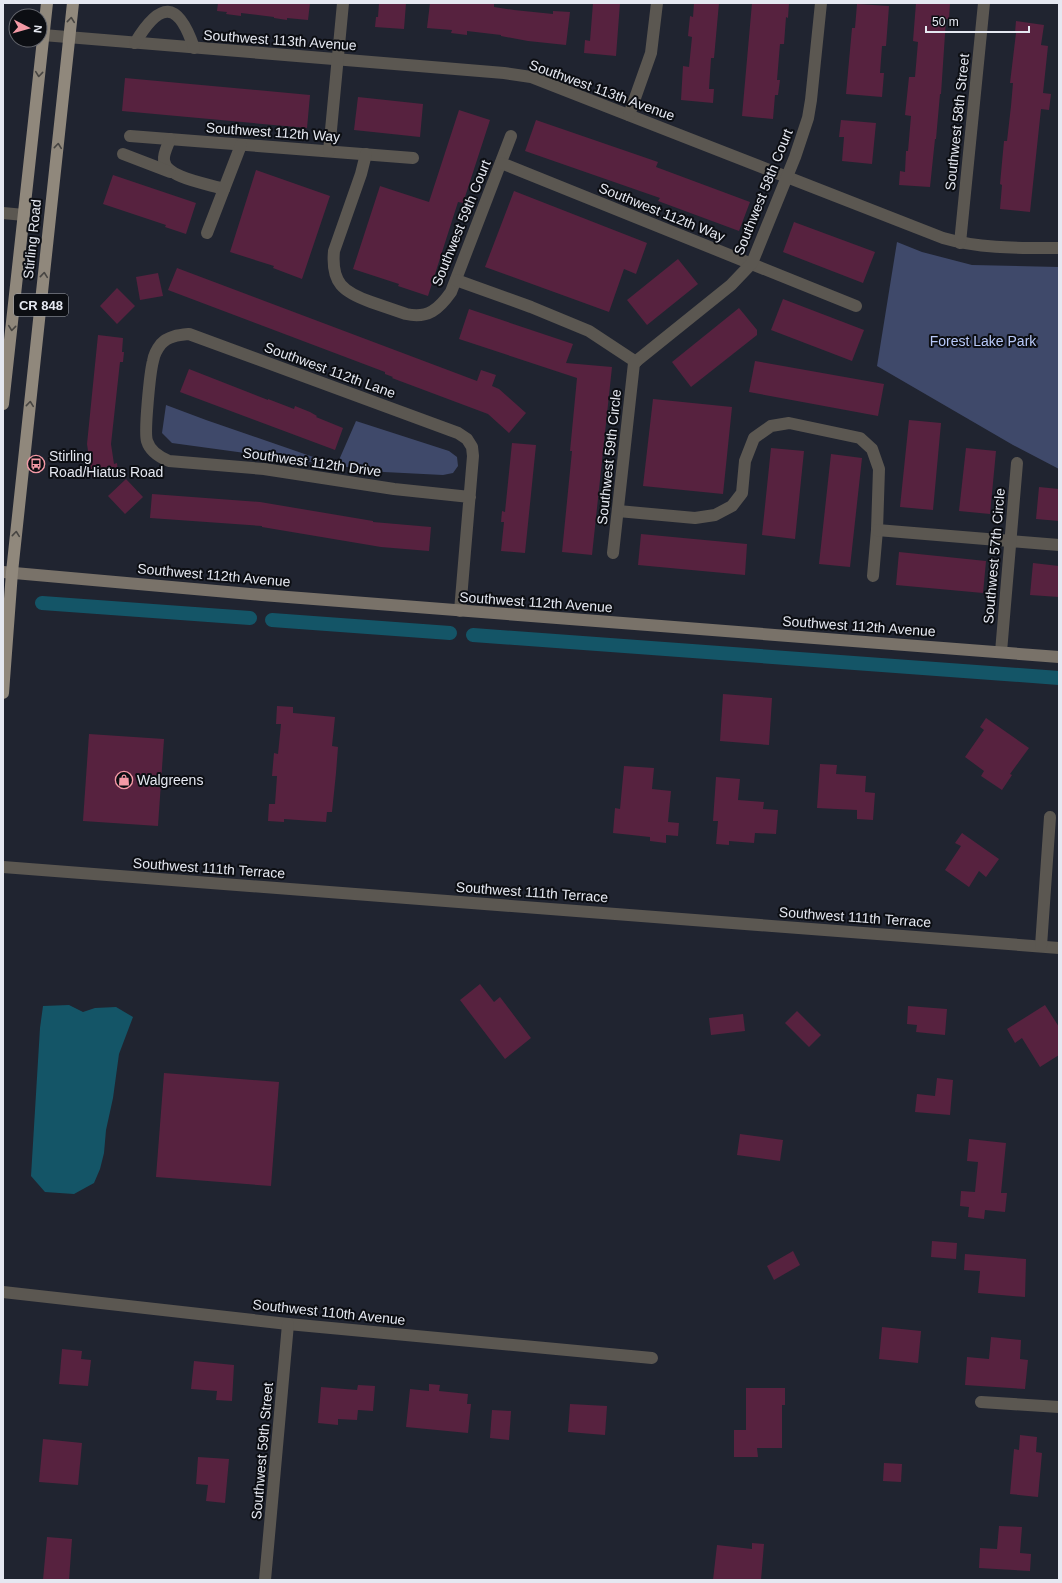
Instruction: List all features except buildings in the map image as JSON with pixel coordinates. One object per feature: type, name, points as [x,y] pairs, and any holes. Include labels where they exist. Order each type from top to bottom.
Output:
[{"type":"main road","name":"Stirling Road","points":[[3,693],[7,572],[73,3]]},
{"type":"main road","name":"Stirling Road","points":[[3,404],[42,48]]},
{"type":"street","points":[[328,151],[343,3]]},
{"type":"street","points":[[630,115],[651,53],[657,3]]},
{"type":"street","name":"Southwest 58th Court","points":[[635,363],[731,285],[752,263],[808,118],[821,3]]},
{"type":"street","name":"Southwest 58th Street","points":[[960,243],[984,3]]},
{"type":"street","points":[[135,43],[151,20],[159,12],[171,10],[187,27],[194,48]]},
{"type":"street","name":"Southwest 113th Avenue","points":[[48,35],[504,73],[531,77],[924,232],[960,243],[984,247],[1059,248]]},
{"type":"street","name":"Southwest 112th Way","points":[[130,136],[413,158]]},
{"type":"street","name":"Southwest 59th Court","points":[[366,154],[361,174],[334,251],[332,264],[334,274],[338,282],[345,290],[354,296],[414,316],[429,313],[438,308],[451,292],[511,136]]},
{"type":"street","points":[[170,139],[163,159],[165,166],[170,172]]},
{"type":"street","points":[[207,233],[241,145]]},
{"type":"street","points":[[123,154],[181,177],[224,189]]},
{"type":"street","name":"Southwest 112th Way","points":[[501,163],[856,306]]},
{"type":"street","points":[[3,214],[24,215]]},
{"type":"street","points":[[456,280],[531,307],[589,331],[635,363]]},
{"type":"street","name":"Southwest 112th Lane","points":[[152,451],[146,440],[145,433],[152,362],[161,344],[175,335],[189,334],[458,433],[467,439],[472,447],[473,456],[470,497]]},
{"type":"street","name":"Southwest 59th Circle","points":[[613,553],[635,363]]},
{"type":"street","points":[[618,510],[695,518],[715,515],[732,506],[742,492],[745,461],[754,438],[771,426],[789,423],[860,438],[872,449],[879,469],[877,530],[873,576]]},
{"type":"street","name":"Southwest 112th Drive","points":[[152,451],[169,461],[264,469],[394,489],[470,497]]},
{"type":"street","name":"Southwest 57th Circle","points":[[1001,652],[1017,463]]},
{"type":"street","points":[[460,611],[470,497]]},
{"type":"street","points":[[877,530],[1059,545]]},
{"type":"street","name":"Southwest 112th Avenue","points":[[7,572],[270,596],[1059,657]]},
{"type":"street","points":[[1041,946],[1050,817]]},
{"type":"street","name":"Southwest 111th Terrace","points":[[3,867],[1059,948]]},
{"type":"street","name":"Southwest 110th Avenue","points":[[3,1292],[288,1324],[648,1359]]},
{"type":"street","name":"Southwest 59th Street","points":[[265,1580],[288,1324]]},
{"type":"street","points":[[981,1402],[1059,1407]]},
{"type":"green space","name":"Forest Lake Park","points":[[897,242],[922,252],[972,265],[1059,267],[1059,469],[1013,445],[877,366]]},
{"type":"green space","points":[[166,405],[319,459],[339,460],[356,421],[449,451],[457,457],[458,466],[453,473],[443,475],[384,472],[172,443],[162,433]]},
{"type":"shaded area","points":[[69,1005],[83,1012],[95,1008],[116,1007],[133,1017],[119,1054],[113,1098],[106,1130],[104,1153],[100,1169],[94,1183],[74,1194],[45,1192],[31,1176],[40,1028],[43,1006]]},
{"type":"waterway","points":[[42,603],[250,618]]},
{"type":"waterway","points":[[272,620],[450,633]]},
{"type":"waterway","points":[[473,635],[1059,678]]},
{"type":"place","name":"Stirling Road/Hiatus Road","points":[[36,464]]},
{"type":"place","name":"Walgreens","points":[[124,780]]}]
